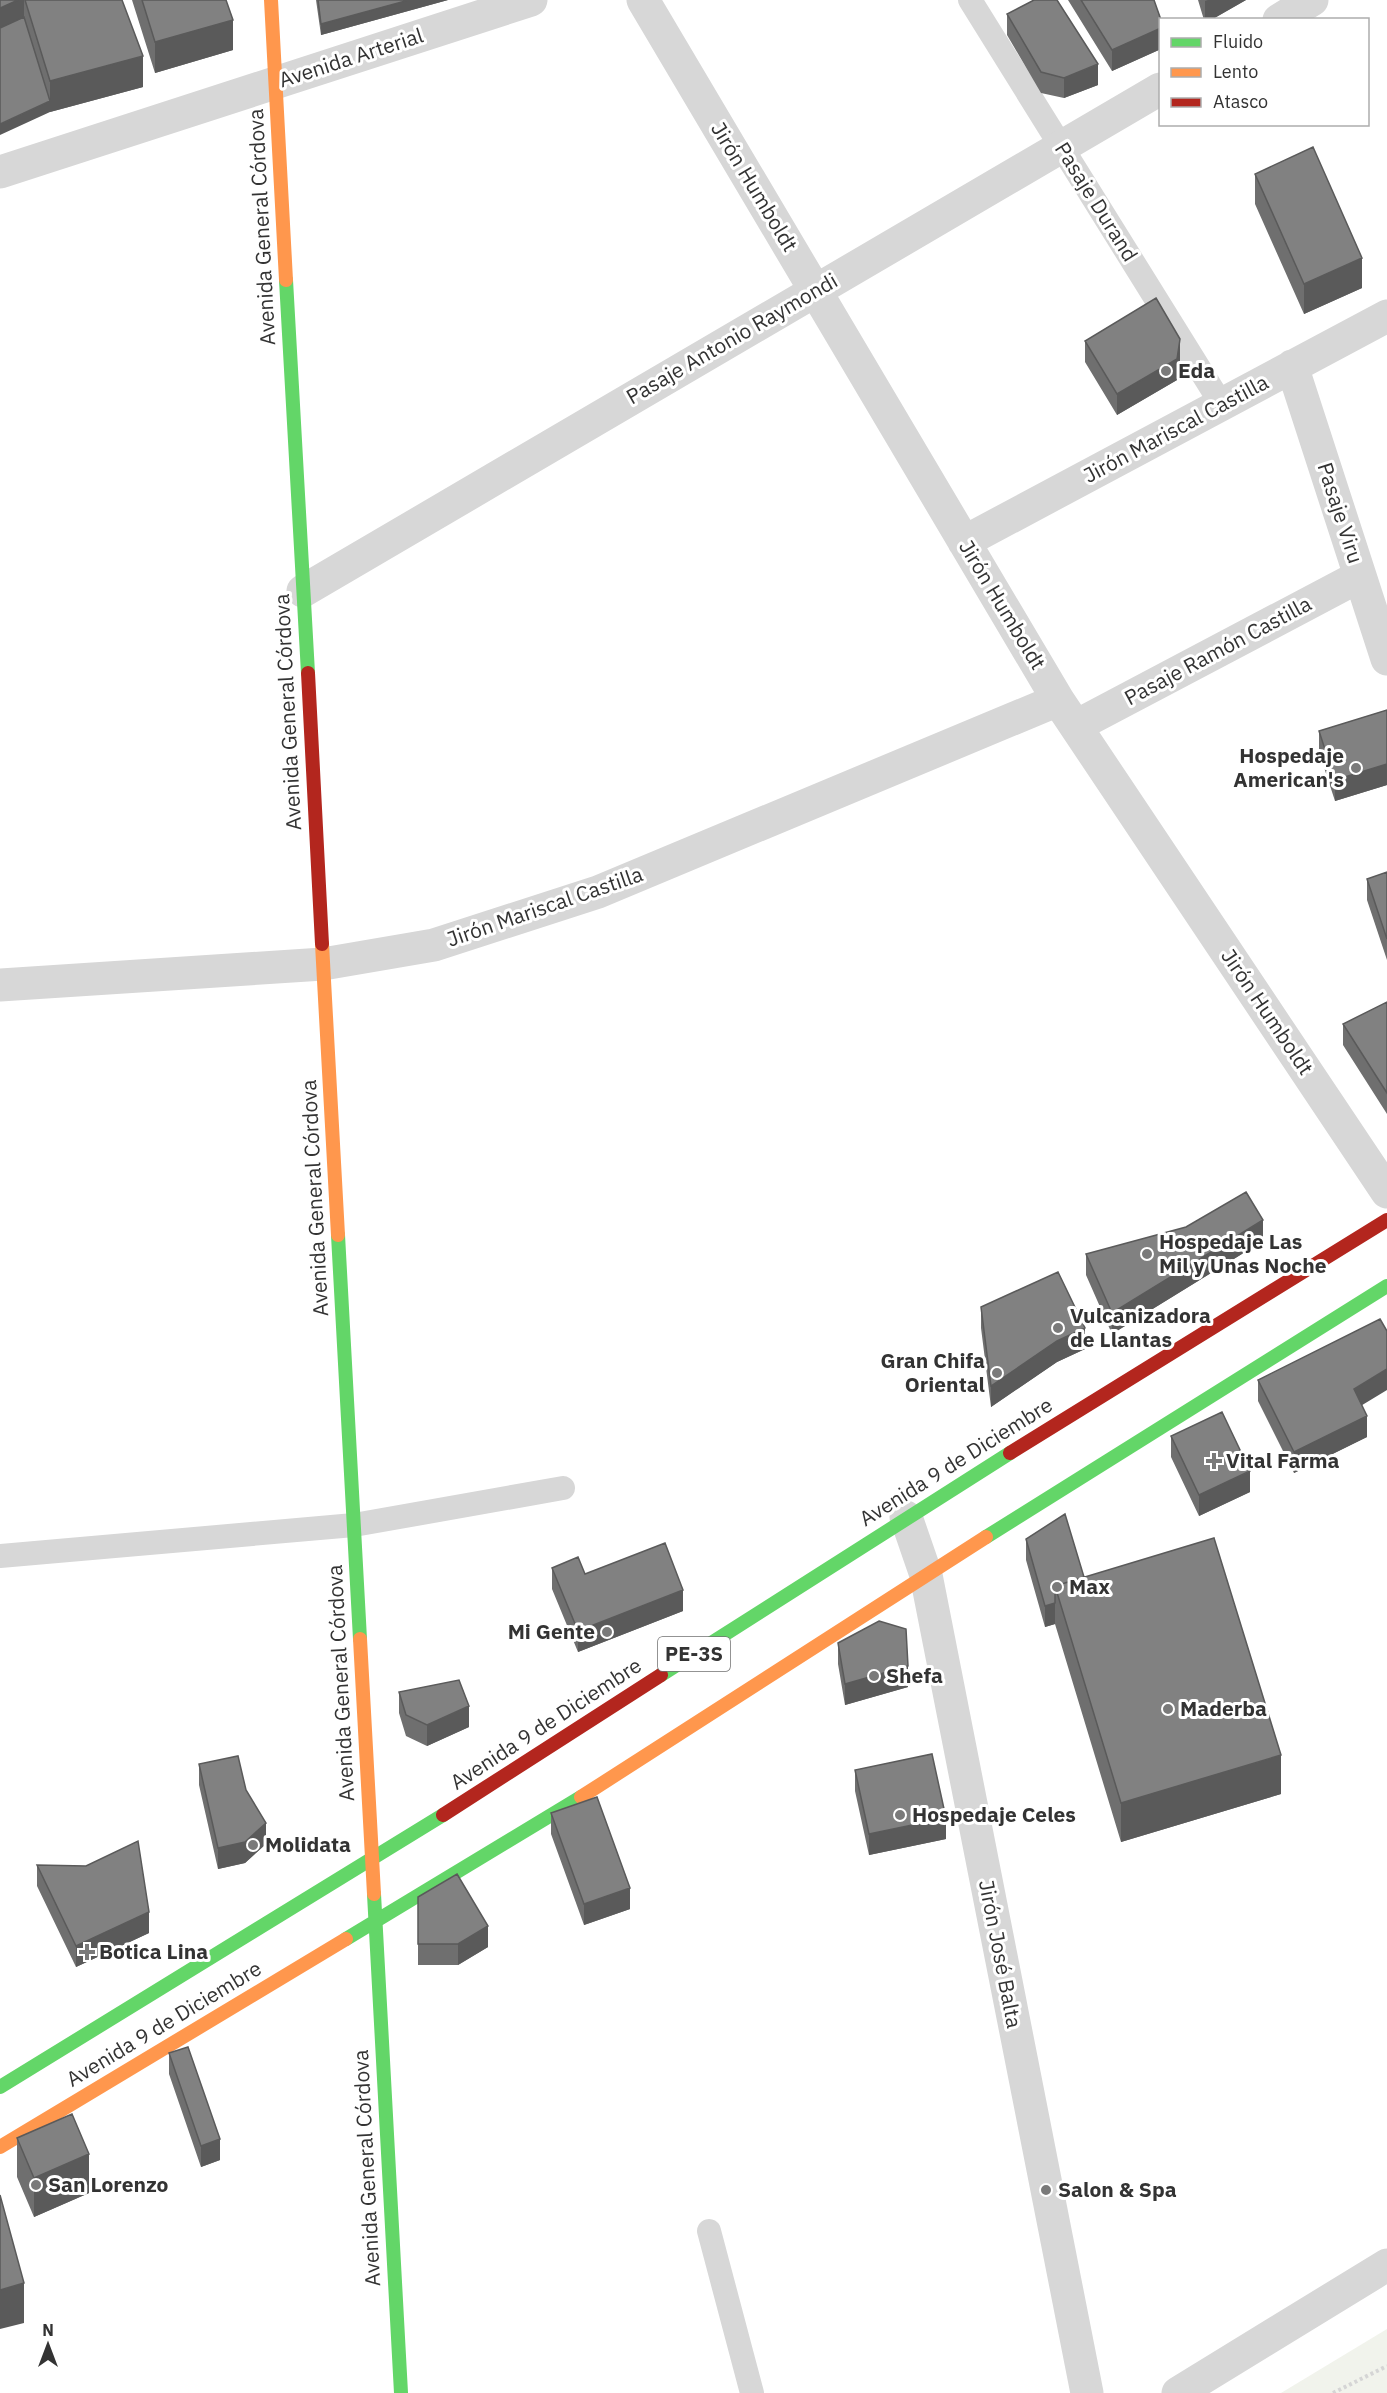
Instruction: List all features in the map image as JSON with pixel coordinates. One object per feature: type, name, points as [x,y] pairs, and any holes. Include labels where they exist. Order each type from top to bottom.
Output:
[{"type":"main road","name":"Avenida General Córdova","points":[[271,0],[400,2393]]},
{"type":"main road","name":"Avenida 9 de Diciembre","points":[[0,2087],[372,1861],[906,1517],[1387,1220]]},
{"type":"main road","name":"Avenida 9 de Diciembre","points":[[0,2147],[552,1816],[926,1575],[1387,1286]]},
{"type":"street","name":"Avenida Arterial","points":[[0,172],[531,0]]},
{"type":"street","name":"Jirón Humboldt","points":[[643,0],[1067,713],[1387,1192]]},
{"type":"street","points":[[1282,18],[1312,0]]},
{"type":"street","name":"Pasaje Antonio Raymondi","points":[[303,591],[1159,90]]},
{"type":"street","name":"Jirón Mariscal Castilla","points":[[964,542],[1387,316]]},
{"type":"street","name":"Pasaje Viru","points":[[1293,366],[1387,660]]},
{"type":"street","name":"Pasaje Ramón Castilla","points":[[1067,713],[1360,576]]},
{"type":"street","name":"Jirón Mariscal Castilla","points":[[0,985],[323,964],[434,945],[598,892],[1067,713]]},
{"type":"street","name":"Jirón José Balta","points":[[906,1517],[926,1575],[1087,2393]]},
{"type":"street","points":[[1178,2393],[1387,2265]]},
{"type":"lane","name":"Pasaje Durand","points":[[970,0],[1222,405]]},
{"type":"lane","points":[[0,1556],[354,1525],[563,1488]]},
{"type":"lane","points":[[709,2231],[752,2393]]},
{"type":"path","points":[[1333,2393],[1387,2366]]},
{"type":"shaded area","points":[[1387,2329],[1387,2393],[1281,2393]]},
{"type":"building","points":[[0,0],[18,0],[0,8]]},
{"type":"building","points":[[25,0],[122,0],[143,56],[50,81]]},
{"type":"building","points":[[142,0],[226,0],[233,20],[155,42]]},
{"type":"building","points":[[318,0],[409,0],[321,24]]},
{"type":"building","points":[[1034,0],[1057,0],[1098,64],[1064,78],[1041,72],[1007,14]]},
{"type":"building","points":[[1081,0],[1154,0],[1160,18],[1159,29],[1112,50]]},
{"type":"building","points":[[24,17],[50,101],[0,124],[0,28]]},
{"type":"building","points":[[1313,147],[1362,258],[1304,284],[1255,174]]},
{"type":"building","points":[[1156,298],[1180,339],[1177,359],[1117,394],[1085,341]]},
{"type":"building","points":[[1387,710],[1387,764],[1335,780],[1319,731]]},
{"type":"building","points":[[1387,872],[1387,939],[1367,879]]},
{"type":"building","points":[[1387,1002],[1387,1093],[1343,1024]]},
{"type":"building","points":[[1246,1192],[1263,1220],[1112,1313],[1086,1254],[1186,1227]]},
{"type":"building","points":[[1058,1272],[1085,1328],[1057,1341],[991,1386],[981,1307]]},
{"type":"building","points":[[1380,1319],[1387,1331],[1387,1369],[1354,1389],[1367,1416],[1294,1452],[1258,1380]]},
{"type":"building","points":[[1222,1412],[1250,1471],[1199,1495],[1171,1436]]},
{"type":"building","points":[[1065,1514],[1084,1577],[1055,1586],[1055,1603],[1045,1606],[1026,1539]]},
{"type":"building","name":"Maderba","points":[[1214,1538],[1281,1755],[1121,1803],[1055,1586]]},
{"type":"building","points":[[665,1543],[683,1590],[578,1631],[552,1568],[578,1557],[585,1574]]},
{"type":"building","points":[[879,1621],[906,1629],[908,1666],[845,1684],[838,1643]]},
{"type":"building","points":[[459,1680],[469,1706],[427,1725],[406,1715],[399,1692]]},
{"type":"building","name":"Hospedaje Celes","points":[[932,1754],[946,1818],[869,1834],[855,1770]]},
{"type":"building","points":[[238,1756],[246,1790],[266,1823],[245,1842],[218,1848],[199,1764]]},
{"type":"building","points":[[597,1797],[630,1888],[584,1904],[551,1813]]},
{"type":"building","points":[[138,1841],[149,1912],[76,1946],[37,1865],[86,1866]]},
{"type":"building","points":[[457,1874],[488,1926],[458,1944],[418,1944],[418,1897]]},
{"type":"building","points":[[188,2047],[220,2139],[201,2146],[169,2053]]},
{"type":"building","points":[[72,2114],[89,2154],[34,2178],[17,2138]]},
{"type":"building","points":[[0,2195],[24,2283],[0,2290]]},
{"type":"traffic: fast","points":[[286,280],[308,673]]},
{"type":"traffic: fast","points":[[338,1235],[360,1639]]},
{"type":"traffic: fast","points":[[986,1537],[1387,1286]]},
{"type":"traffic: fast","points":[[661,1675],[1010,1453]]},
{"type":"traffic: fast","points":[[346,1939],[581,1797]]},
{"type":"traffic: fast","points":[[0,2087],[443,1815]]},
{"type":"traffic: fast","points":[[374,1894],[401,2393]]},
{"type":"traffic: slow","points":[[271,0],[286,280]]},
{"type":"traffic: slow","points":[[322,944],[338,1235]]},
{"type":"traffic: slow","points":[[581,1797],[986,1537]]},
{"type":"traffic: slow","points":[[360,1639],[374,1894]]},
{"type":"traffic: slow","points":[[0,2147],[346,1939]]},
{"type":"traffic: jam","points":[[308,673],[322,944]]},
{"type":"traffic: jam","points":[[1010,1453],[1387,1220]]},
{"type":"traffic: jam","points":[[443,1815],[661,1675]]},
{"type":"place","name":"Eda","points":[[1166,371]]},
{"type":"place","name":"Hospedaje American's","points":[[1356,768]]},
{"type":"place","name":"Hospedaje Las Mil y Unas Noche","points":[[1147,1254]]},
{"type":"place","name":"Vulcanizadora de Llantas","points":[[1058,1328]]},
{"type":"place","name":"Gran Chifa Oriental","points":[[997,1373]]},
{"type":"place","name":"Vital Farma","points":[[1214,1461]]},
{"type":"place","name":"Max","points":[[1057,1587]]},
{"type":"place","name":"Mi Gente","points":[[607,1632]]},
{"type":"place","name":"Shefa","points":[[874,1676]]},
{"type":"place","name":"Maderba","points":[[1168,1709]]},
{"type":"place","name":"Hospedaje Celes","points":[[900,1815]]},
{"type":"place","name":"Molidata","points":[[253,1845]]},
{"type":"place","name":"Botica Lina","points":[[87,1952]]},
{"type":"place","name":"San Lorenzo","points":[[36,2185]]},
{"type":"place","name":"Salon & Spa","points":[[1046,2190]]}]
